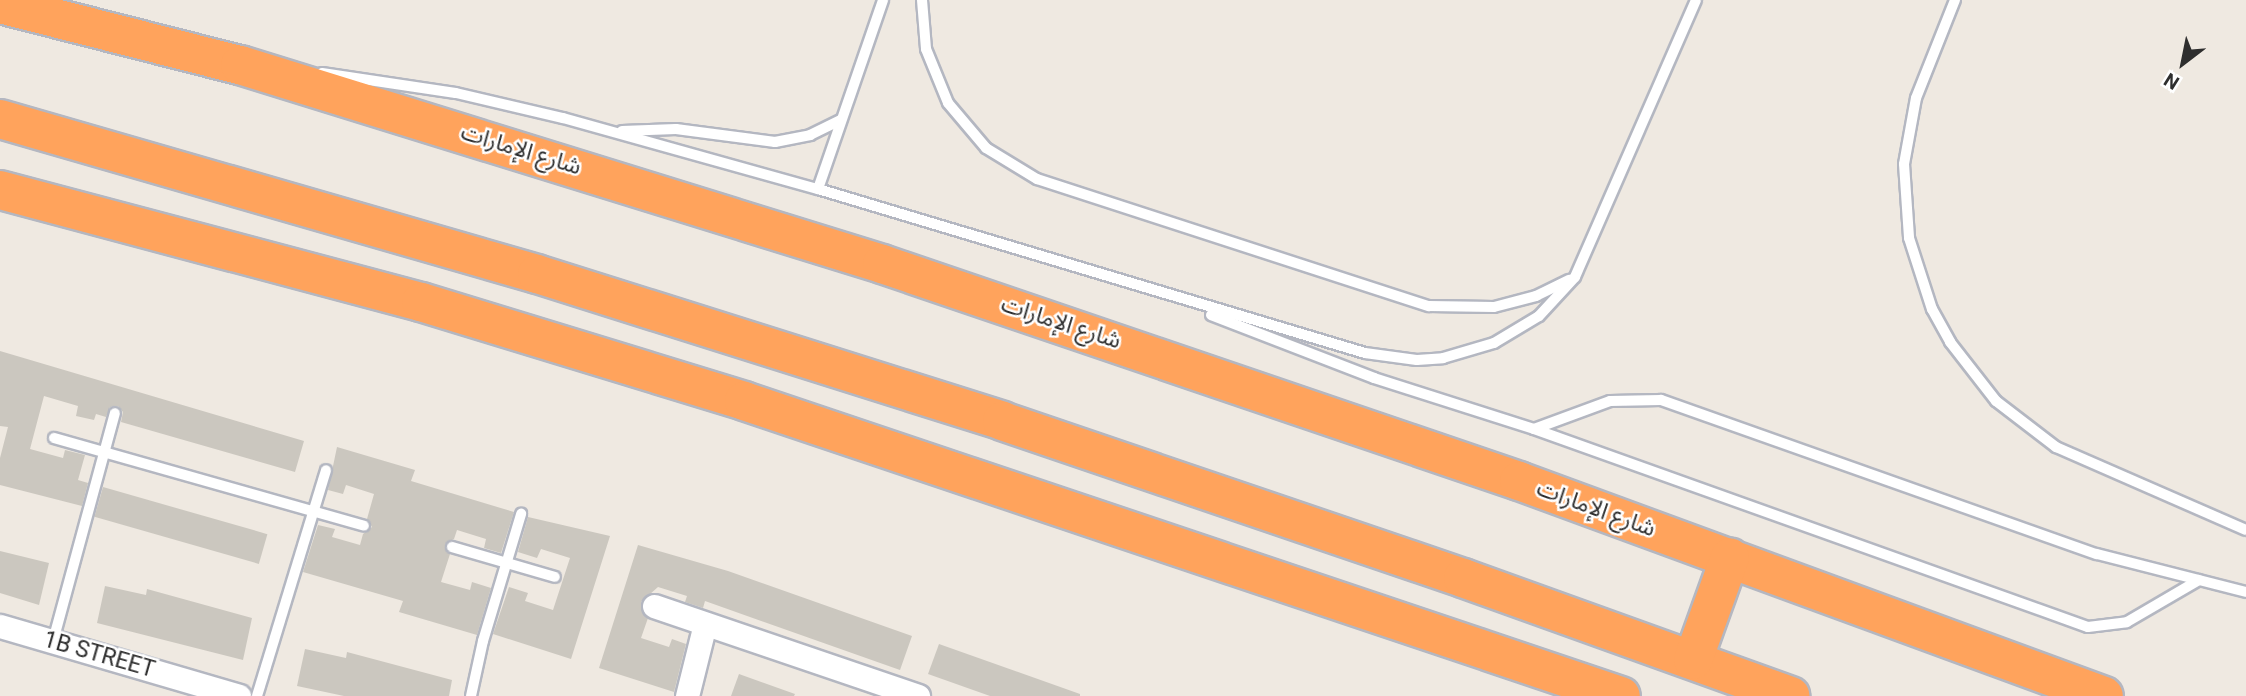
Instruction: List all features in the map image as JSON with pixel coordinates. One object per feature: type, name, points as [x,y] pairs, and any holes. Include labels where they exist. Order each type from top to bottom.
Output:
[{"type":"highway","name":"شارع الإمارات","points":[[0,4],[240,65],[995,302],[1730,557],[2104,696]]},
{"type":"highway","points":[[0,119],[317,209],[770,346],[1220,494],[1790,696]]},
{"type":"highway","points":[[0,190],[421,302],[744,401],[1621,696]]},
{"type":"highway","points":[[1693,660],[1730,557]]},
{"type":"street","points":[[654,606],[918,696]]},
{"type":"street","points":[[687,696],[705,624]]},
{"type":"street","name":"1B STREET","points":[[0,626],[239,696]]},
{"type":"lane","points":[[818,189],[883,0]]},
{"type":"lane","points":[[922,0],[926,48],[948,103],[986,148],[1037,179],[1429,306],[1494,307],[1536,296],[1575,277]]},
{"type":"lane","points":[[240,65],[402,83],[615,132],[818,189],[1161,295],[1365,353],[1417,360],[1443,358],[1494,343],[1539,316],[1575,277],[1696,0]]},
{"type":"lane","points":[[1955,0],[1916,98],[1904,163],[1909,238],[1932,309],[1950,342],[1996,401],[2056,447],[2246,530]]},
{"type":"lane","points":[[615,132],[676,129],[775,142],[810,135],[841,120]]},
{"type":"lane","points":[[1161,295],[1374,378],[1534,429],[2088,627],[2127,622],[2199,580]]},
{"type":"lane","points":[[1534,429],[1609,401],[1661,400],[2097,554],[2246,592]]},
{"type":"lane","points":[[53,641],[115,413]]},
{"type":"lane","points":[[54,438],[365,526]]},
{"type":"lane","points":[[257,696],[326,470]]},
{"type":"lane","points":[[471,696],[521,514]]},
{"type":"lane","points":[[452,547],[555,577]]},
{"type":"building","points":[[0,351],[304,441],[295,472],[121,422],[123,412],[118,406],[110,407],[106,417],[96,414],[94,420],[76,416],[78,406],[44,396],[30,449],[63,458],[65,450],[85,455],[78,480],[88,483],[82,506],[0,485],[0,458],[8,427],[0,426]]},
{"type":"building","points":[[337,447],[415,470],[411,481],[514,512],[501,553],[484,548],[486,539],[457,530],[454,539],[445,544],[450,554],[441,582],[470,590],[472,582],[491,588],[477,635],[399,612],[403,601],[303,572],[318,525],[335,529],[332,537],[360,545],[363,534],[372,527],[367,519],[374,494],[346,485],[343,494],[328,490]]},
{"type":"building","points":[[103,487],[267,534],[259,564],[94,517]]},
{"type":"building","points":[[528,517],[610,536],[571,659],[493,634],[509,587],[528,593],[525,601],[553,610],[570,558],[541,549],[537,558],[518,552]]},
{"type":"building","points":[[638,545],[728,571],[912,636],[900,670],[705,601],[703,608],[685,602],[687,596],[658,587],[641,602],[648,618],[641,638],[669,647],[672,639],[686,644],[674,692],[599,668]]},
{"type":"building","points":[[0,551],[49,563],[39,605],[0,593]]},
{"type":"building","points":[[105,586],[146,595],[147,589],[252,618],[243,660],[97,623]]},
{"type":"building","points":[[939,644],[1080,696],[990,696],[928,674]]},
{"type":"building","points":[[305,649],[346,658],[347,652],[452,680],[449,696],[344,696],[297,686]]},
{"type":"building","points":[[739,674],[795,694],[731,696]]}]
